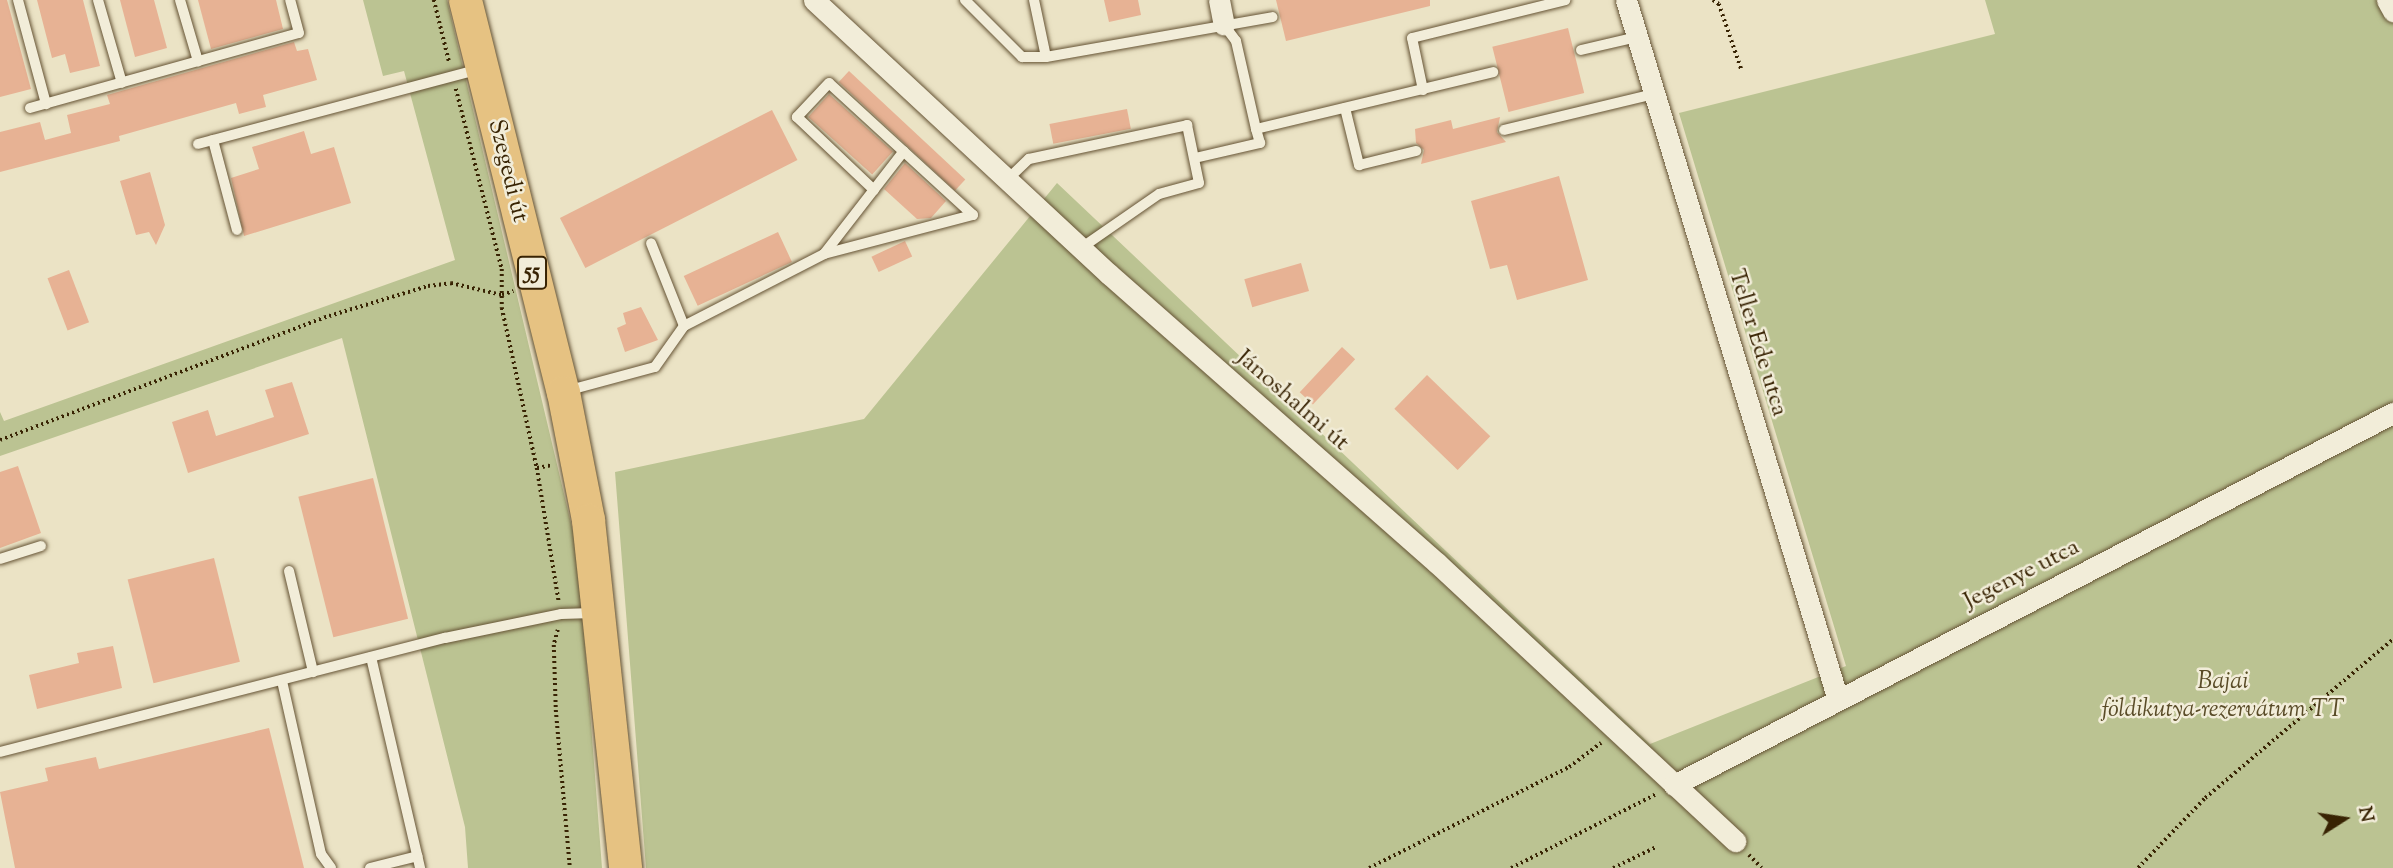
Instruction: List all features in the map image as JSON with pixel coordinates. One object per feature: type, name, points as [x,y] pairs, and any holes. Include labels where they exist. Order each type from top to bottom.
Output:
[{"type":"main road","name":"Szegedi út","points":[[465,0],[467,72],[535,285],[563,392],[593,548],[600,612]]},
{"type":"main road","name":"55","points":[[600,612],[625,868]]},
{"type":"street","name":"Jánoshalmi út","points":[[814,0],[1081,248],[1437,563],[1735,841]]},
{"type":"street","points":[[1219,0],[1224,25]]},
{"type":"street","name":"Teller Ede utca","points":[[1626,0],[1838,700]]},
{"type":"street","points":[[2388,0],[2393,11]]},
{"type":"street","name":"Jegenye utca","points":[[1667,779],[1838,700],[2393,413]]},
{"type":"lane","points":[[18,0],[46,104]]},
{"type":"lane","points":[[98,0],[122,83]]},
{"type":"lane","points":[[180,0],[198,61]]},
{"type":"lane","points":[[30,108],[299,33],[290,0]]},
{"type":"lane","points":[[965,0],[1022,57],[1046,57],[1272,17]]},
{"type":"lane","points":[[1034,0],[1046,57]]},
{"type":"lane","points":[[1423,90],[1412,38],[1565,0]]},
{"type":"lane","points":[[1195,158],[1260,144],[1236,41],[1224,25]]},
{"type":"lane","points":[[1581,50],[1637,37]]},
{"type":"lane","points":[[198,144],[467,72]]},
{"type":"lane","points":[[1256,129],[1493,72]]},
{"type":"lane","points":[[563,392],[655,368],[684,326],[824,254],[973,215],[829,83],[797,117],[874,190]]},
{"type":"lane","points":[[1504,130],[1654,94]]},
{"type":"lane","points":[[1345,108],[1359,165],[1416,151]]},
{"type":"lane","points":[[1007,179],[1029,159],[1187,125],[1199,183],[1159,194],[1081,248]]},
{"type":"lane","points":[[213,140],[237,230]]},
{"type":"lane","points":[[824,254],[904,151]]},
{"type":"lane","points":[[651,243],[684,326]]},
{"type":"lane","points":[[0,559],[41,546]]},
{"type":"lane","points":[[289,571],[313,673]]},
{"type":"lane","points":[[0,751],[371,657],[561,614],[600,612]]},
{"type":"lane","points":[[370,868],[419,862],[371,657]]},
{"type":"lane","points":[[282,681],[321,854],[331,868]]},
{"type":"path","points":[[434,0],[467,72],[502,269],[502,295],[561,614],[554,645],[570,868]]},
{"type":"path","points":[[1713,0],[1719,4],[1742,71]]},
{"type":"path","points":[[0,440],[329,316],[428,286],[451,283],[502,295],[535,285]]},
{"type":"path","points":[[2138,868],[2205,798],[2393,639]]},
{"type":"path","points":[[1369,868],[1569,767],[1617,731]]},
{"type":"path","points":[[1511,868],[1658,793],[1667,779]]},
{"type":"path","points":[[1613,868],[1656,847]]},
{"type":"green space","points":[[363,0],[447,0],[578,553],[602,868],[468,868],[465,827],[342,338],[0,456],[0,412],[4,421],[455,260],[404,71],[383,76]]},
{"type":"green space","name":"Bajai földikutya-rezervátum TT","points":[[1985,0],[2393,0],[2393,868],[646,868],[615,472],[864,419],[1057,183],[1650,744],[1846,666],[1679,113],[1995,34]]},
{"type":"building","points":[[0,0],[7,0],[31,89],[0,97]]},
{"type":"building","points":[[37,0],[83,0],[100,66],[70,73],[65,54],[52,58]]},
{"type":"building","points":[[120,0],[154,0],[167,48],[135,57]]},
{"type":"building","points":[[198,0],[276,0],[283,29],[211,49]]},
{"type":"building","points":[[1104,0],[1138,0],[1141,15],[1109,22]]},
{"type":"building","points":[[1276,0],[1430,0],[1430,6],[1286,41]]},
{"type":"building","points":[[1568,28],[1584,93],[1509,112],[1492,47]]},
{"type":"building","points":[[294,42],[297,51],[308,49],[317,80],[263,95],[266,107],[239,114],[236,103],[119,136],[120,141],[0,172],[0,132],[40,122],[45,140],[71,133],[67,115],[110,104],[107,95]]},
{"type":"building","points":[[849,71],[965,179],[955,190],[839,82]]},
{"type":"building","points":[[829,94],[893,152],[872,175],[808,117]]},
{"type":"building","points":[[1127,109],[1131,129],[1053,144],[1049,124]]},
{"type":"building","points":[[772,110],[797,160],[585,268],[560,218]]},
{"type":"building","points":[[1500,117],[1497,132],[1506,142],[1421,164],[1424,150],[1416,143],[1415,129],[1451,120],[1453,129]]},
{"type":"building","points":[[304,131],[311,154],[334,147],[351,203],[244,236],[231,178],[259,169],[252,147]]},
{"type":"building","points":[[905,163],[946,201],[931,218],[917,219],[884,189]]},
{"type":"building","points":[[150,172],[165,225],[156,245],[149,232],[136,235],[120,181]]},
{"type":"building","points":[[1559,176],[1588,280],[1517,300],[1507,265],[1490,269],[1471,201]]},
{"type":"building","points":[[778,232],[792,262],[698,306],[684,276]]},
{"type":"building","points":[[905,241],[912,256],[879,272],[871,257]]},
{"type":"building","points":[[1301,263],[1309,291],[1252,307],[1244,279]]},
{"type":"building","points":[[69,270],[89,322],[68,331],[48,278]]},
{"type":"building","points":[[641,307],[658,340],[625,352],[617,328],[626,324],[623,313]]},
{"type":"building","points":[[1342,347],[1355,359],[1313,405],[1300,392]]},
{"type":"building","points":[[1427,375],[1490,436],[1458,470],[1394,409]]},
{"type":"building","points":[[292,382],[309,434],[188,473],[172,422],[208,410],[216,436],[274,417],[265,390]]},
{"type":"building","points":[[18,466],[41,533],[0,548],[0,472]]},
{"type":"building","points":[[373,478],[408,619],[333,637],[298,497]]},
{"type":"building","points":[[214,558],[240,662],[154,683],[128,580]]},
{"type":"building","points":[[113,646],[122,688],[37,709],[29,675],[79,663],[77,653]]},
{"type":"building","points":[[269,728],[304,868],[15,868],[0,792],[48,781],[45,768],[96,757],[99,769]]}]
